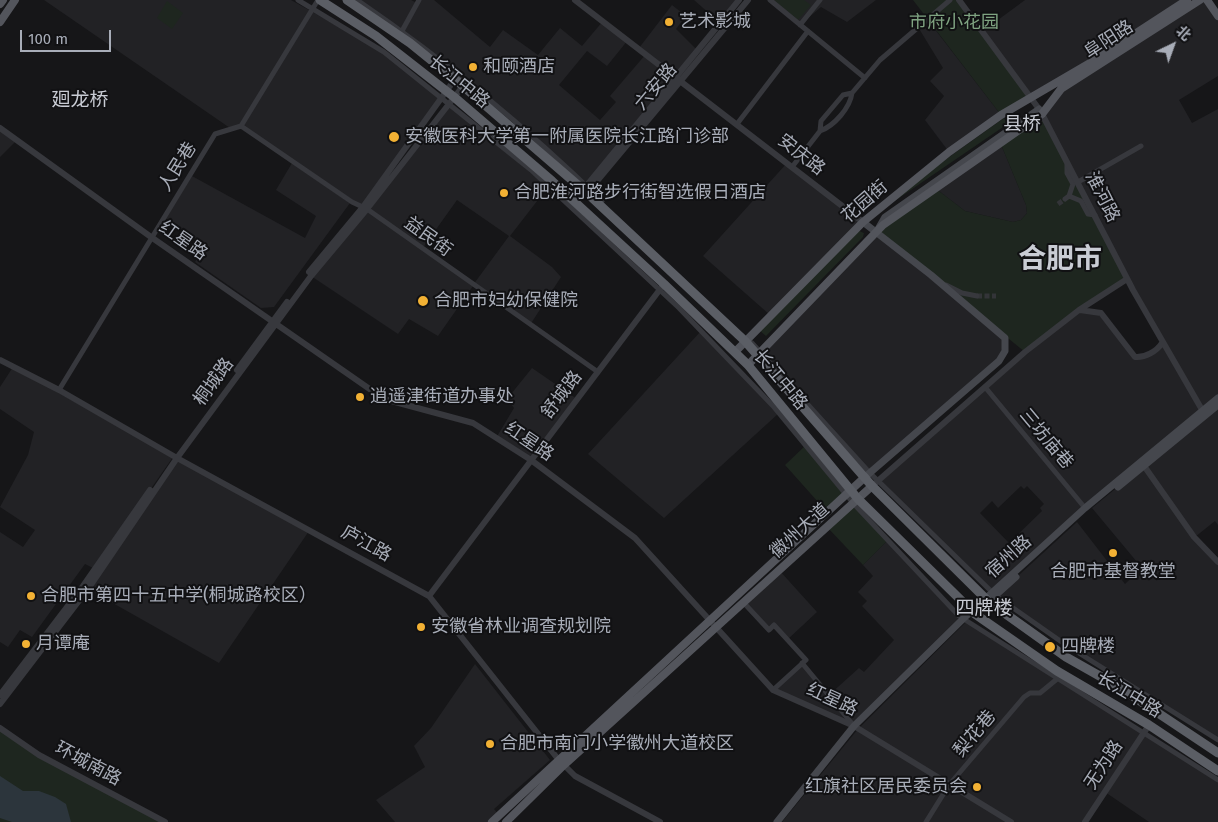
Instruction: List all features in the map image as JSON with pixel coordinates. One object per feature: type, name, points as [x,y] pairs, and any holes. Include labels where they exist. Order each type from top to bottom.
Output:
[{"type":"highway","name":"长江中路","points":[[319,0],[376,36],[552,181],[662,288],[735,352],[748,365],[855,501],[973,612],[1057,671],[1149,725],[1218,771]]},
{"type":"highway","name":"长江中路","points":[[347,0],[410,43],[587,190],[759,353],[867,475],[990,597],[1066,657],[1119,687],[1218,753]]},
{"type":"main road","points":[[0,4],[3,0]]},
{"type":"main road","points":[[0,22],[15,0]]},
{"type":"main road","name":"阜阳路","points":[[1032,97],[1090,63],[1187,0]]},
{"type":"main road","name":"阜阳路","points":[[1040,111],[1061,89],[1200,0]]},
{"type":"main road","points":[[1207,0],[1218,16]]},
{"type":"main road","name":"花园街","points":[[735,352],[863,222],[949,152],[1001,115],[1032,97]]},
{"type":"main road","name":"花园街","points":[[748,365],[876,231],[1040,111]]},
{"type":"main road","name":"安庆路","points":[[863,222],[939,282],[1005,338]]},
{"type":"main road","name":"徽州大道","points":[[506,822],[561,762],[710,620],[867,475],[999,362],[1005,351],[1005,338]]},
{"type":"main road","name":"宿州路","points":[[1204,414],[1218,398]]},
{"type":"main road","name":"宿州路","points":[[990,597],[1085,508],[1218,405]]},
{"type":"main road","name":"宿州路","points":[[777,822],[856,728],[973,612],[1142,464]]},
{"type":"main road","name":"徽州大道","points":[[492,822],[716,627],[875,483]]},
{"type":"main road","name":"宿州路","points":[[782,822],[856,728]]},
{"type":"street","points":[[298,0],[384,52],[448,96]]},
{"type":"street","points":[[241,126],[319,0]]},
{"type":"street","points":[[357,0],[402,31],[530,132],[587,190]]},
{"type":"street","points":[[402,31],[419,0]]},
{"type":"street","name":"安庆路","points":[[575,0],[863,222]]},
{"type":"street","name":"六安路","points":[[679,79],[739,0]]},
{"type":"street","name":"六安路","points":[[587,190],[679,79],[748,0]]},
{"type":"street","points":[[770,0],[865,78]]},
{"type":"street","points":[[800,24],[820,0]]},
{"type":"street","points":[[820,131],[829,128],[851,102],[852,93],[880,60],[950,0]]},
{"type":"street","name":"淮河路","points":[[959,0],[1032,97],[1061,148],[1162,343],[1204,414]]},
{"type":"street","points":[[737,124],[808,31]]},
{"type":"street","name":"桐城路","points":[[365,208],[448,96],[455,79]]},
{"type":"street","name":"桐城路","points":[[448,96],[463,86]]},
{"type":"street","points":[[792,167],[820,131],[821,121],[842,95],[852,93]]},
{"type":"street","name":"桐城路","points":[[0,695],[83,586],[274,322],[448,105],[448,96]]},
{"type":"street","points":[[448,105],[530,170],[662,288],[773,406],[848,492]]},
{"type":"street","name":"益民街","points":[[241,126],[352,202],[365,208],[598,372]]},
{"type":"street","name":"人民巷","points":[[59,390],[215,134],[241,126]]},
{"type":"street","name":"红星路","points":[[0,128],[151,237],[384,398],[473,423],[531,460],[635,538],[773,690],[856,728],[1011,822]]},
{"type":"street","points":[[1078,182],[1141,146]]},
{"type":"street","points":[[1061,148],[1068,167],[1067,173],[1073,184],[1067,197],[1081,201],[1088,214],[1095,215]]},
{"type":"street","name":"徽州大道","points":[[875,483],[1025,352],[1079,310],[1128,279]]},
{"type":"street","points":[[939,282],[962,293],[976,296]]},
{"type":"street","name":"舒城路","points":[[429,596],[662,288]]},
{"type":"street","points":[[1079,310],[1101,313],[1135,357],[1141,358],[1158,349],[1162,343]]},
{"type":"street","name":"庐江路","points":[[0,360],[59,390],[175,458],[429,596],[561,762],[575,776],[660,822]]},
{"type":"street","name":"三坊庙巷","points":[[985,387],[1085,508]]},
{"type":"street","name":"桐城路","points":[[0,704],[88,589],[175,458]]},
{"type":"street","points":[[1142,464],[1194,537],[1218,562]]},
{"type":"street","points":[[855,501],[965,620],[1218,780]]},
{"type":"street","points":[[990,597],[1218,740]]},
{"type":"street","points":[[744,602],[769,630],[774,625],[806,660],[773,690]]},
{"type":"street","points":[[802,663],[856,728]]},
{"type":"street","name":"梨花巷","points":[[926,822],[949,785],[1024,697],[1040,693],[1057,679]]},
{"type":"street","name":"无为路","points":[[1085,822],[1149,725]]},
{"type":"street","name":"环城南路","points":[[0,728],[39,755],[165,822]]},
{"type":"shaded area","points":[[44,0],[291,0],[384,52],[442,99],[363,207],[241,126],[230,128]]},
{"type":"shaded area","points":[[357,0],[411,0],[417,3],[419,0],[434,0],[490,47],[503,30],[538,55],[560,28],[582,46],[603,21],[628,40],[607,66],[587,51],[559,85],[600,120],[616,102],[610,96],[646,54],[639,48],[672,5],[686,16],[676,29],[698,51],[586,186],[530,132]]},
{"type":"shaded area","points":[[694,0],[739,0],[720,23]]},
{"type":"shaded area","points":[[770,0],[876,0],[847,22],[821,7],[800,25]]},
{"type":"shaded area","points":[[1025,0],[1187,0],[1033,97],[983,31]]},
{"type":"shaded area","points":[[1200,0],[1207,0],[1218,16],[1218,76],[1179,100],[1192,123],[1218,109],[1218,398],[1121,478],[992,592],[878,481],[1079,310],[1096,311],[1128,349],[1141,358],[1162,343],[1042,114],[1053,98]],"holes":[[[1021,486],[1024,489],[1027,486],[1044,504],[1040,508],[1042,511],[1009,543],[980,513],[992,501],[998,508]]]},
{"type":"shaded area","points":[[927,19],[1001,115],[949,152],[925,120],[944,96],[930,81],[943,68],[918,27]]},
{"type":"shaded area","points":[[448,105],[548,187],[510,236],[552,267],[561,277],[530,325],[473,286],[438,336],[409,319],[398,334],[311,276]],"holes":[[[457,200],[509,236],[473,285],[422,249]]]},
{"type":"shaded area","points":[[0,129],[17,140],[0,157]]},
{"type":"shaded area","points":[[1000,142],[1026,205],[1027,213],[1021,220],[1013,222],[965,211],[935,188]]},
{"type":"shaded area","points":[[292,163],[350,203],[274,307],[261,308],[195,262],[205,246],[165,218],[192,176],[305,238],[316,216],[276,190]]},
{"type":"shaded area","points":[[787,163],[863,222],[770,315],[703,256]]},
{"type":"shaded area","points":[[876,231],[1005,338],[999,361],[869,472],[761,352]]},
{"type":"shaded area","points":[[701,331],[779,413],[664,518],[588,454]]},
{"type":"shaded area","points":[[13,367],[173,457],[95,569],[85,564],[32,637],[20,630],[8,647],[0,642],[0,532],[23,547],[35,530],[0,507],[28,455],[34,432],[0,409],[0,387]]},
{"type":"shaded area","points":[[532,368],[577,399],[531,460],[496,438],[514,408],[507,399]]},
{"type":"shaded area","points":[[1218,405],[1218,525],[1215,521],[1195,537],[1218,562],[1218,740],[1077,652],[996,596],[1077,522],[1125,584],[1142,568],[1092,508]]},
{"type":"shaded area","points":[[177,458],[309,531],[219,663],[88,589]]},
{"type":"shaded area","points":[[887,541],[963,619],[854,726],[773,690],[802,663],[829,695],[859,668],[864,672],[894,640],[862,606],[867,601],[858,592],[873,576],[863,565]]},
{"type":"shaded area","points":[[779,570],[817,612],[787,640],[774,625],[769,630],[743,602]]},
{"type":"shaded area","points":[[967,621],[1218,780],[1218,822],[1149,822],[1105,792],[1085,822],[782,822],[858,729]]},
{"type":"shaded area","points":[[475,664],[550,760],[494,809],[499,815],[492,822],[395,822],[376,800],[425,767],[414,746],[431,728]]},
{"type":"shaded area","points":[[0,776],[23,791],[39,791],[55,797],[66,804],[71,822],[12,822],[0,818]]},
{"type":"green space","points":[[774,0],[804,0],[811,5],[798,20]]},
{"type":"green space","name":"市府小花园","points":[[913,0],[959,0],[1033,97],[1001,115]]},
{"type":"green space","points":[[167,1],[183,13],[172,29],[157,18]]},
{"type":"green space","points":[[1042,114],[1127,279],[1025,352],[876,231],[935,188],[965,211],[1013,222],[1021,220],[1027,213],[1026,205],[1000,142]]},
{"type":"green space","points":[[1004,118],[1007,122],[1006,125],[880,211],[879,207]]},
{"type":"green space","points":[[857,230],[864,233],[863,237],[766,336],[759,330]]},
{"type":"green space","points":[[806,445],[846,494],[827,512],[785,465]]},
{"type":"green space","points":[[853,503],[887,541],[863,565],[827,527]]},
{"type":"green space","points":[[0,730],[162,822],[0,822]]},
{"type":"tunnel","points":[[1058,204],[1065,199]]},
{"type":"tunnel","points":[[977,296],[996,296]]},
{"type":"place","name":"艺术影城","points":[[669,22]]},
{"type":"place","name":"和颐酒店","points":[[473,67]]},
{"type":"place","name":"安徽医科大学第一附属医院长江路门诊部","points":[[394,137]]},
{"type":"place","name":"合肥淮河路步行街智选假日酒店","points":[[504,193]]},
{"type":"place","name":"合肥市妇幼保健院","points":[[423,301]]},
{"type":"place","name":"逍遥津街道办事处","points":[[360,397]]},
{"type":"place","name":"合肥市基督教堂","points":[[1113,553]]},
{"type":"place","name":"合肥市第四十五中学(桐城路校区）","points":[[31,596]]},
{"type":"place","name":"安徽省林业调查规划院","points":[[421,627]]},
{"type":"place","name":"月谭庵","points":[[26,644]]},
{"type":"place","name":"四牌楼","points":[[1050,647]]},
{"type":"place","name":"合肥市南门小学徽州大道校区","points":[[490,744]]},
{"type":"place","name":"红旗社区居民委员会","points":[[977,787]]},
{"type":"district","name":"廻龙桥","points":[[80,101]]},
{"type":"district","name":"县桥","points":[[1022,125]]},
{"type":"district","name":"合肥市","points":[[1060,260]]},
{"type":"district","name":"四牌楼","points":[[984,609]]}]
